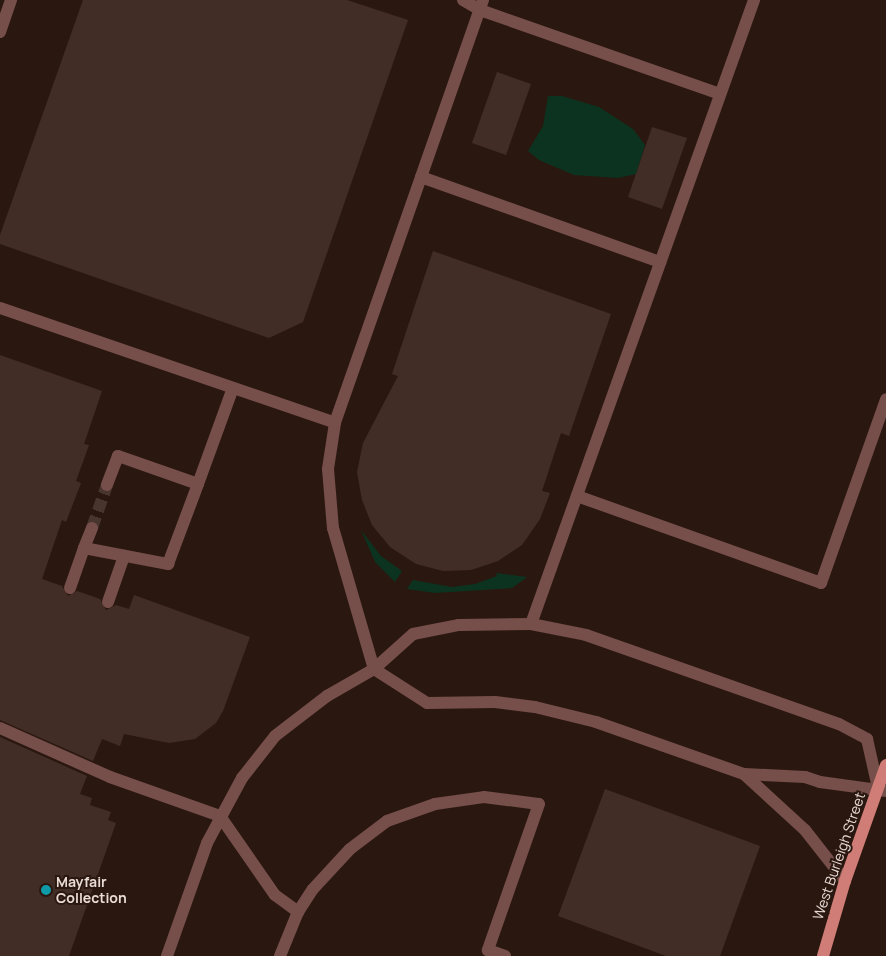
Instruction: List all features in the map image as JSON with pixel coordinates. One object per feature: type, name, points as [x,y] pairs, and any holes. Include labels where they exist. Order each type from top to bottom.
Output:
[{"type":"main road","name":"West Burleigh Street","points":[[822,956],[845,881],[882,789],[886,766]]},
{"type":"street","points":[[0,32],[11,0]]},
{"type":"street","points":[[463,0],[482,5],[720,94]]},
{"type":"street","points":[[531,624],[754,0]]},
{"type":"street","points":[[167,956],[220,816],[242,778],[275,736],[327,696],[374,669],[413,634],[459,625],[531,624],[586,634],[839,724],[867,739],[882,789],[820,782],[805,777],[744,774],[596,722],[535,707],[495,702],[427,703],[374,669],[333,528],[328,469],[335,423],[482,5]]},
{"type":"street","points":[[421,177],[660,262]]},
{"type":"street","points":[[0,308],[335,423]]},
{"type":"street","points":[[84,548],[168,564],[233,388]]},
{"type":"street","points":[[577,496],[821,583],[886,399]]},
{"type":"street","points":[[107,485],[118,456],[198,484]]},
{"type":"street","points":[[70,588],[92,528]]},
{"type":"street","points":[[108,602],[124,556]]},
{"type":"street","points":[[0,728],[110,777],[220,816],[275,895],[298,912]]},
{"type":"street","points":[[744,774],[805,830],[845,881]]},
{"type":"street","points":[[280,956],[298,912],[313,889],[350,849],[387,821],[435,804],[484,796],[539,804],[488,950],[505,956]]},
{"type":"green space","points":[[548,96],[562,96],[599,107],[633,129],[645,145],[636,174],[618,178],[574,175],[539,160],[528,151],[543,126]]},
{"type":"green space","points":[[361,530],[381,556],[402,571],[395,582],[375,562]]},
{"type":"green space","points":[[496,573],[527,577],[512,588],[435,593],[407,589],[413,580],[452,587],[475,584],[497,576]]},
{"type":"building","points":[[83,0],[347,0],[408,20],[303,322],[269,338],[0,244],[0,235]]},
{"type":"building","points":[[497,72],[531,84],[506,155],[472,143]]},
{"type":"building","points":[[652,127],[687,138],[662,209],[628,197]]},
{"type":"building","points":[[433,251],[611,314],[569,436],[561,433],[542,491],[550,493],[540,519],[522,545],[498,561],[471,570],[443,571],[416,564],[390,547],[372,525],[362,500],[357,472],[363,443],[398,376],[392,374]]},
{"type":"building","points":[[0,355],[102,391],[84,444],[89,445],[76,481],[81,483],[66,522],[62,520],[42,579],[62,586],[68,596],[77,591],[100,599],[106,610],[116,605],[129,609],[134,595],[250,637],[223,711],[216,723],[195,739],[169,743],[124,734],[120,746],[102,739],[93,761],[0,720]]},
{"type":"building","name":"Mayfair Collection","points":[[0,737],[87,776],[80,794],[92,798],[90,805],[111,812],[108,820],[116,823],[69,956],[0,956]]},
{"type":"building","points":[[605,789],[760,846],[720,956],[666,956],[558,916]]},
{"type":"tunnel","points":[[92,528],[107,485]]},
{"type":"place","name":"Mayfair Collection","points":[[46,890]]}]
